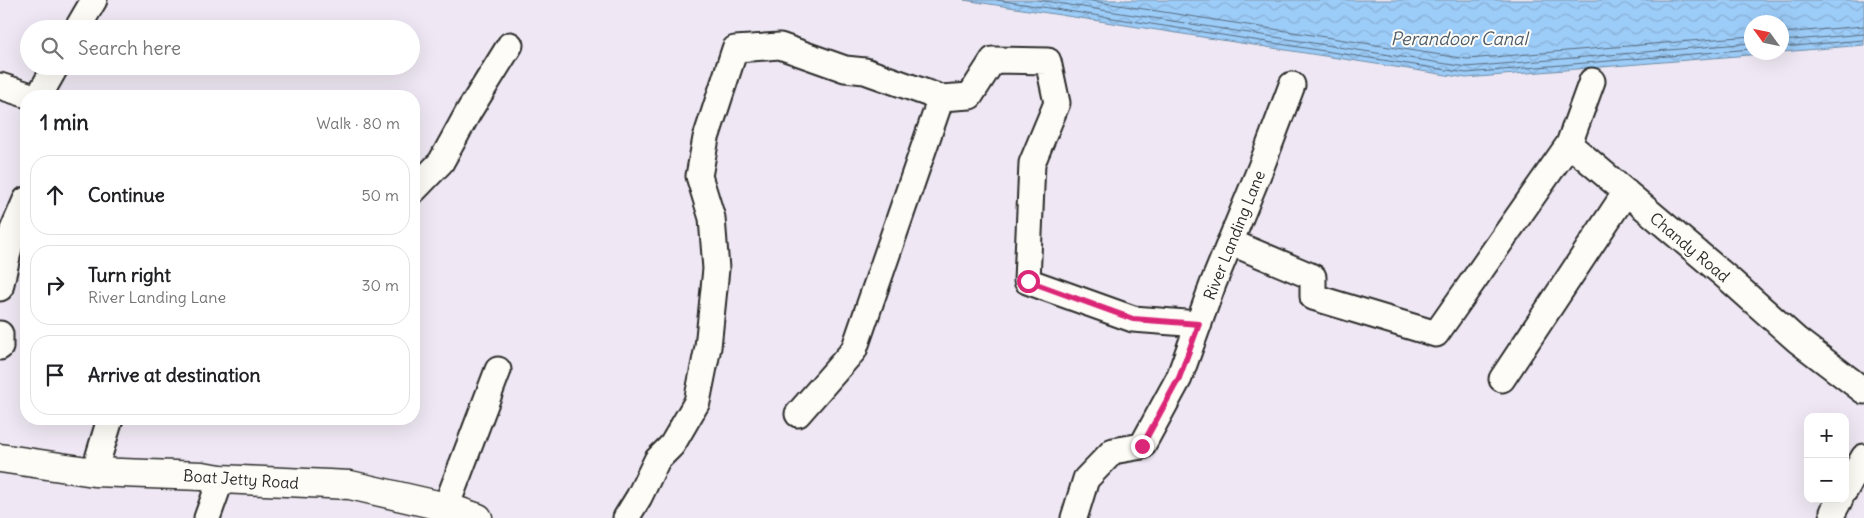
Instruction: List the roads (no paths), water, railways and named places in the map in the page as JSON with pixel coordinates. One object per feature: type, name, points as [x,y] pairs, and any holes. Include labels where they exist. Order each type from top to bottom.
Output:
[{"type":"street","points":[[82,20],[94,0]]},
{"type":"street","points":[[420,184],[441,162],[469,111],[510,45]]},
{"type":"street","points":[[626,518],[639,498],[658,460],[672,444],[696,402],[708,346],[716,269],[712,218],[699,176],[706,138],[736,49],[780,46],[845,69],[866,71],[941,98],[970,96],[993,60],[1048,61],[1058,103],[1032,163],[1028,281],[1133,319],[1199,324]]},
{"type":"street","points":[[43,90],[51,75]]},
{"type":"street","points":[[1230,242],[1313,277],[1313,297],[1436,334],[1569,144],[1592,81]]},
{"type":"street","name":"River Landing Lane","points":[[1074,518],[1086,479],[1113,451],[1142,446],[1179,378],[1292,85]]},
{"type":"street","points":[[0,86],[20,92]]},
{"type":"street","points":[[798,414],[854,350],[941,98]]},
{"type":"street","name":"Chandy Road","points":[[1569,144],[1731,281],[1797,340],[1864,391]]},
{"type":"street","points":[[1502,379],[1626,192]]},
{"type":"street","points":[[0,288],[13,230],[20,214]]},
{"type":"street","points":[[0,334],[0,347]]},
{"type":"street","points":[[446,507],[498,370]]},
{"type":"street","points":[[94,472],[108,425]]},
{"type":"street","points":[[1849,483],[1864,457]]},
{"type":"street","name":"Boat Jetty Road","points":[[0,458],[94,472],[350,485],[446,507],[478,518]]},
{"type":"street","points":[[207,518],[222,479]]},
{"type":"water","name":"Perandoor Canal","points":[[964,0],[1864,0],[1864,45],[1789,51],[1789,15],[1744,15],[1744,55],[1466,78]]}]
